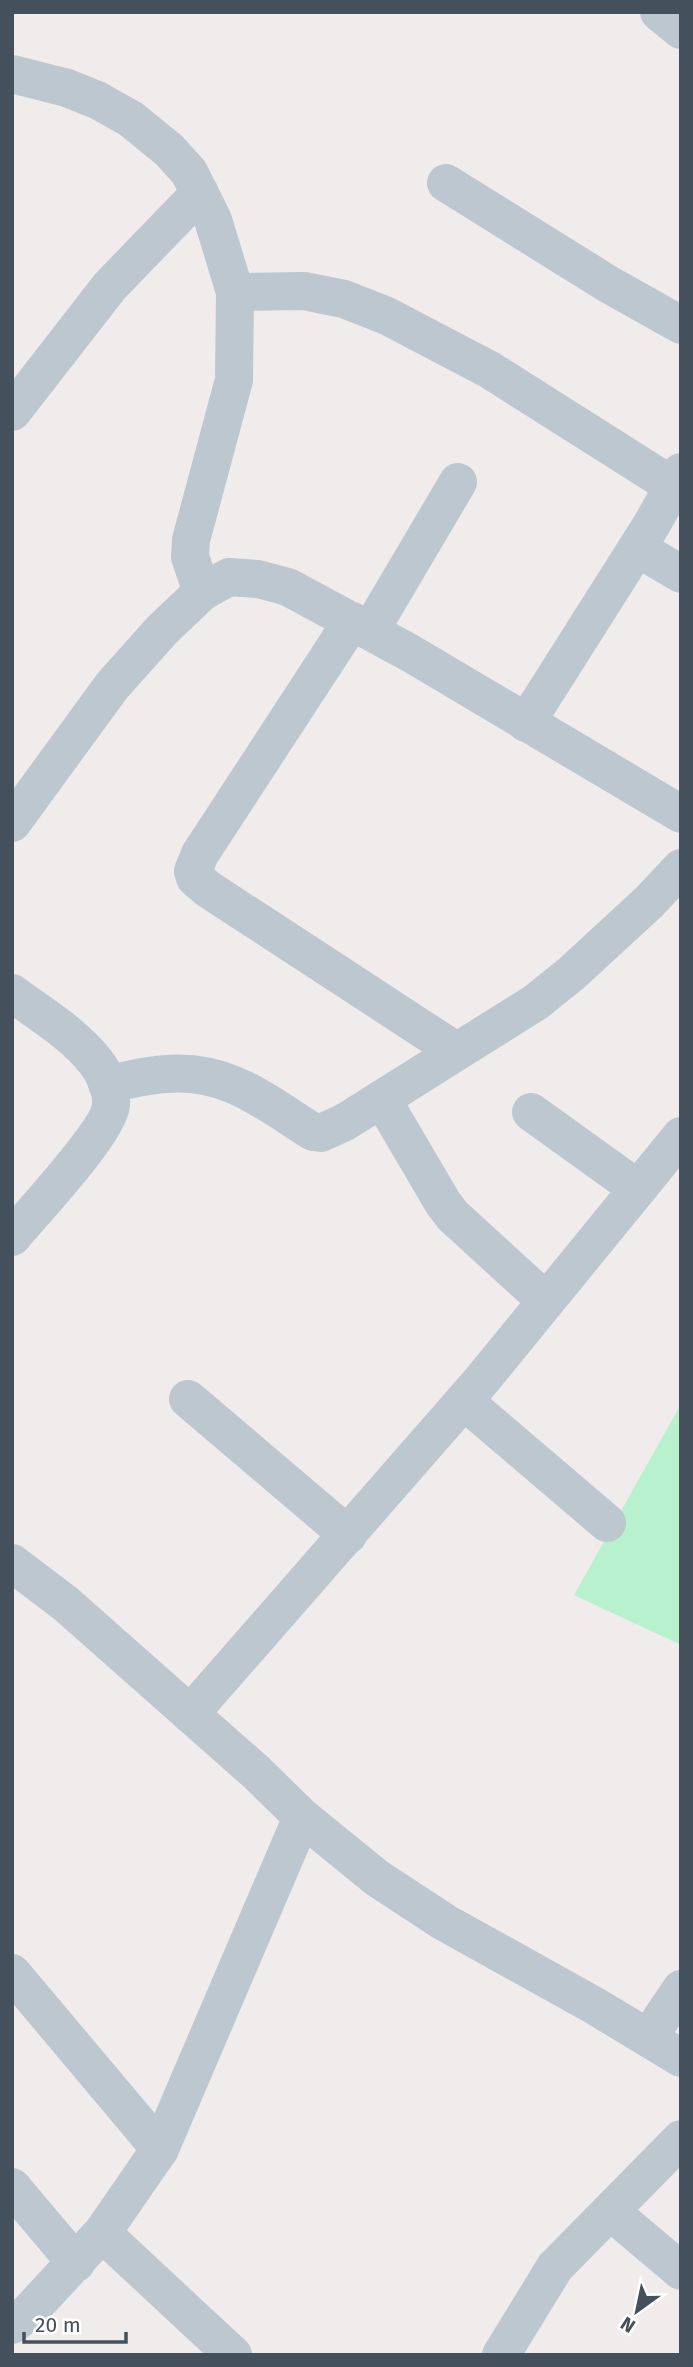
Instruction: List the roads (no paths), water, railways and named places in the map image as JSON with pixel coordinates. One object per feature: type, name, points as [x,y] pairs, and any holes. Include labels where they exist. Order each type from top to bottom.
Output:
[{"type":"street","points":[[659,12],[681,30]]},
{"type":"street","points":[[12,74],[67,88],[97,100],[131,119],[169,150],[189,172],[213,220],[236,292],[234,380],[191,540],[190,557],[202,592]]},
{"type":"street","points":[[446,183],[586,271],[681,325]]},
{"type":"street","points":[[12,412],[110,286],[201,193]]},
{"type":"street","points":[[236,292],[304,291],[344,299],[387,316],[490,370],[677,479],[638,548],[526,723]]},
{"type":"street","points":[[456,1051],[208,890],[195,878],[192,871],[200,854],[361,626],[458,482]]},
{"type":"street","points":[[638,548],[681,573]]},
{"type":"street","points":[[12,823],[112,686],[162,629],[202,592],[229,577],[257,579],[288,587],[361,626],[681,814]]},
{"type":"street","points":[[107,1084],[166,1074],[222,1079],[246,1089],[313,1132],[321,1133],[345,1122],[536,1002],[563,981],[649,902],[681,868]]},
{"type":"street","points":[[12,993],[78,1042],[94,1060],[103,1073],[111,1106],[107,1120],[12,1237]]},
{"type":"street","points":[[382,1099],[453,1216],[546,1301]]},
{"type":"street","points":[[531,1112],[638,1189]]},
{"type":"street","points":[[190,1714],[464,1401],[681,1136]]},
{"type":"street","points":[[188,1399],[348,1535]]},
{"type":"street","points":[[464,1401],[607,1523]]},
{"type":"street","points":[[12,1563],[66,1604],[256,1772],[302,1817],[377,1878],[444,1922],[681,2058]]},
{"type":"street","points":[[12,2325],[29,2312],[102,2233],[160,2149],[302,1817]]},
{"type":"street","points":[[12,1973],[160,2149]]},
{"type":"street","points":[[648,2038],[681,1989]]},
{"type":"street","points":[[500,2355],[555,2267],[681,2139]]},
{"type":"street","points":[[12,2186],[76,2263]]},
{"type":"street","points":[[610,2211],[681,2271]]},
{"type":"street","points":[[102,2233],[233,2355]]}]
